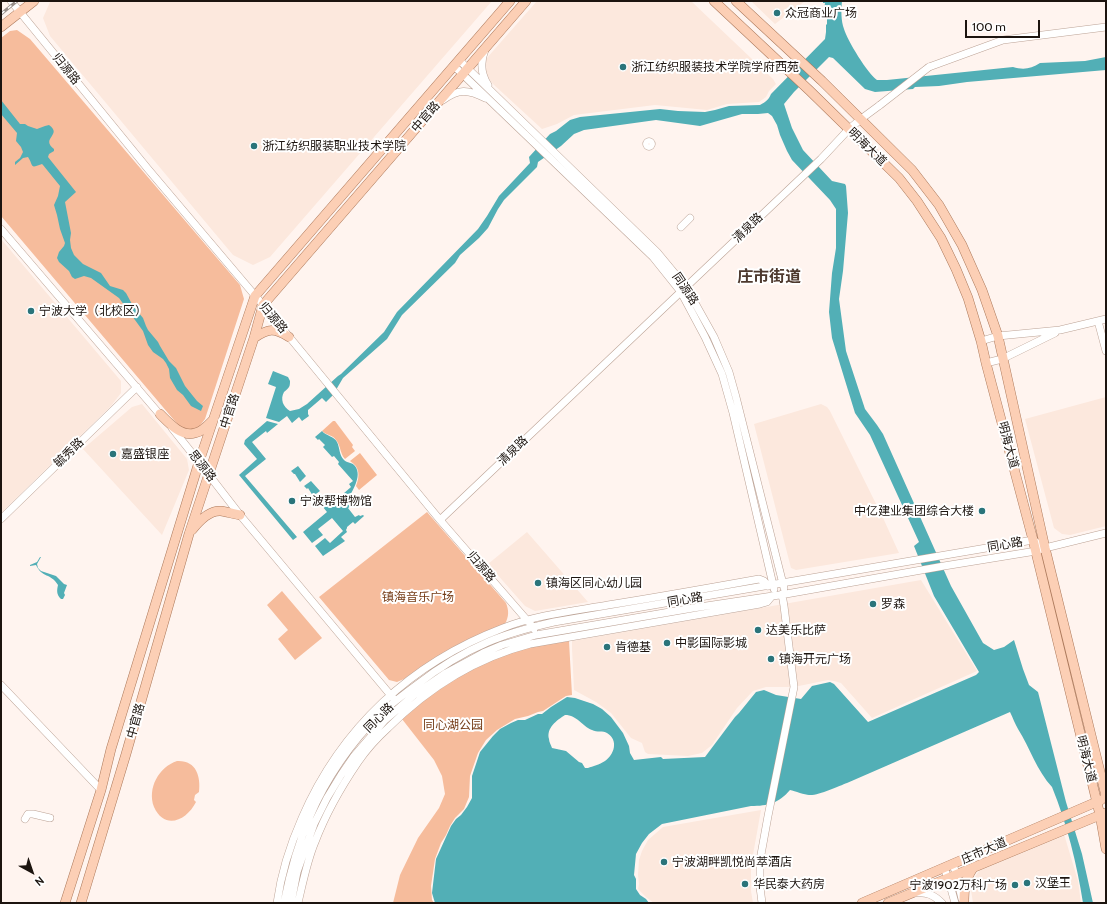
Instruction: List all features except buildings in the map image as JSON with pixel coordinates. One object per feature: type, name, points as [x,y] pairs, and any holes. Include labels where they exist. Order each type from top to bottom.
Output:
[{"type":"main road","points":[[1,27],[34,1]]},
{"type":"main road","name":"中官路","points":[[66,903],[199,462],[255,296],[510,1]]},
{"type":"main road","name":"中官路","points":[[81,903],[126,754],[189,534],[254,338],[263,305],[526,1]]},
{"type":"main road","name":"明海大道","points":[[714,1],[784,66],[899,178],[917,201],[941,238],[968,298],[981,341],[1033,540],[1040,550],[1106,797]]},
{"type":"main road","name":"明海大道","points":[[736,1],[822,81],[912,170],[939,205],[962,245],[982,290],[998,336],[1040,550],[1097,803],[1103,814],[1106,849]]},
{"type":"main road","points":[[254,338],[263,332],[271,330],[279,331],[289,337]]},
{"type":"main road","points":[[160,414],[173,426],[186,434],[199,432],[213,420]]},
{"type":"main road","points":[[189,534],[207,515],[220,511],[240,516]]},
{"type":"main road","name":"庄市大道","points":[[862,903],[1097,803],[1106,797]]},
{"type":"main road","name":"庄市大道","points":[[888,903],[1103,814]]},
{"type":"main road","points":[[963,903],[965,882],[973,868]]},
{"type":"street","name":"归源路","points":[[11,1],[148,170],[263,305],[440,520],[533,627],[536,635]]},
{"type":"street","name":"清泉路","points":[[440,520],[798,181],[849,130],[861,119],[929,68],[1002,40],[1106,27]]},
{"type":"street","points":[[486,48],[482,62],[482,72],[493,98]]},
{"type":"street","name":"同源路","points":[[457,63],[684,289],[714,337],[729,372],[738,404],[783,583],[779,595]]},
{"type":"street","points":[[436,105],[454,93],[470,92],[493,98]]},
{"type":"street","points":[[681,227],[690,218]]},
{"type":"street","name":"思源路","points":[[1,229],[160,414],[240,516],[398,704]]},
{"type":"street","name":"同源路","points":[[684,289],[722,374],[733,412],[771,585],[779,595]]},
{"type":"street","points":[[981,341],[998,336],[1060,330],[1102,320],[1106,349]]},
{"type":"street","points":[[986,363],[1002,359],[1060,330]]},
{"type":"street","name":"毓秀路","points":[[1,519],[137,387]]},
{"type":"street","name":"同心路","points":[[284,903],[292,866],[310,816],[322,792],[349,750],[379,715],[462,664],[483,653],[502,645],[536,635],[1040,550],[1106,533]]},
{"type":"street","name":"同心路","points":[[291,903],[300,865],[314,824],[340,775],[354,756],[398,704],[425,678],[446,664],[488,642],[533,627],[1033,540]]},
{"type":"street","points":[[277,903],[284,868],[296,831],[315,791],[334,758],[371,713],[390,694],[410,678],[442,657],[477,639],[503,628],[540,617],[759,579],[771,585]]},
{"type":"street","points":[[298,903],[305,872],[314,843],[341,788],[359,761],[377,739],[399,717],[423,697],[446,681],[483,660],[517,647],[760,604],[779,595],[784,606],[794,687],[760,860],[760,887],[762,903]]},
{"type":"street","points":[[1,685],[101,790]]},
{"type":"street","points":[[25,818],[28,814],[33,814],[50,818]]},
{"type":"street","points":[[948,866],[963,903]]},
{"type":"street","points":[[952,876],[955,903]]},
{"type":"street","points":[[913,893],[923,892],[932,895],[942,903]]},
{"type":"shaded area","name":"浙江纺织服装职业技术学院","points":[[51,1],[492,1],[270,257],[253,265],[233,255],[50,36],[43,18]]},
{"type":"shaded area","name":"浙江纺织服装技术学院学府西苑","points":[[537,1],[691,1],[773,79],[776,84],[769,91],[766,97],[759,102],[727,104],[707,110],[655,105],[574,115],[557,124],[542,129],[493,84],[486,75],[486,59]]},
{"type":"shaded area","name":"众冠商业广场","points":[[751,1],[805,1],[775,24]]},
{"type":"shaded area","name":"宁波大学（北校区）","points":[[1,239],[121,381],[121,393],[111,406],[1,513]]},
{"type":"shaded area","points":[[1106,397],[1106,526],[1070,535],[1062,534],[1054,528],[1025,419]]},
{"type":"shaded area","points":[[142,404],[187,459],[189,470],[162,535],[83,449],[132,407]]},
{"type":"shaded area","points":[[821,404],[827,407],[830,411],[899,553],[796,570],[791,568],[754,424]]},
{"type":"shaded area","points":[[333,421],[335,421],[353,445],[352,447],[355,451],[345,459],[335,438],[322,431]]},
{"type":"shaded area","points":[[360,453],[377,475],[359,490],[356,486],[358,472],[356,466],[350,461]]},
{"type":"shaded area","name":"镇海区同心幼儿园","points":[[527,532],[588,602],[535,611],[525,606],[488,564]]},
{"type":"shaded area","name":"镇海开元广场","points":[[921,580],[977,671],[872,718],[841,683],[828,680],[794,687],[766,687],[753,691],[737,708],[712,745],[702,753],[688,756],[648,754],[645,752],[642,743],[631,738],[611,713],[596,702],[574,690],[572,641]]},
{"type":"shaded area","points":[[761,810],[751,866],[751,891],[753,903],[654,903],[638,889],[639,860],[642,851],[648,840],[663,827]]},
{"type":"shaded area","points":[[1064,834],[1078,881],[1081,903],[973,903],[970,884],[981,868]]},
{"type":"green space","points":[[17,30],[30,39],[240,285],[244,299],[205,419],[199,427],[191,431],[179,426],[1,216],[1,38],[10,31]]},
{"type":"green space","name":"镇海音乐广场","points":[[427,512],[506,603],[508,616],[505,624],[443,653],[397,682],[389,680],[319,597]]},
{"type":"green space","points":[[282,591],[322,638],[295,660],[278,639],[288,630],[267,605]]},
{"type":"green space","name":"同心湖公园","points":[[569,641],[572,695],[566,696],[543,711],[515,719],[497,730],[486,740],[478,753],[470,776],[469,797],[464,809],[455,818],[450,826],[435,859],[431,886],[432,900],[434,903],[393,903],[400,875],[418,838],[439,808],[445,794],[442,776],[434,760],[402,719],[428,697],[471,669],[493,659],[529,647]]},
{"type":"green space","points":[[177,761],[189,763],[196,770],[199,780],[199,792],[195,795],[194,800],[196,802],[187,814],[182,818],[170,821],[164,819],[154,807],[152,793],[153,786],[160,773],[165,768]]},
{"type":"water","points":[[823,1],[842,1],[841,12],[846,34],[863,64],[877,80],[1013,67],[1027,68],[1033,67],[1040,63],[1085,61],[1106,57],[1106,70],[967,82],[875,92],[865,89],[833,58],[829,57],[784,104],[792,128],[803,150],[832,181],[845,184],[846,186],[848,213],[839,299],[846,351],[865,409],[883,434],[951,586],[983,643],[994,650],[1004,647],[1014,640],[1029,685],[1038,692],[1066,802],[1082,854],[1093,903],[1083,903],[1071,844],[1052,787],[1038,767],[1010,712],[823,792],[809,795],[790,790],[782,798],[773,803],[662,824],[649,834],[636,854],[634,875],[636,879],[636,889],[649,903],[435,903],[432,893],[436,859],[451,826],[467,807],[472,798],[472,776],[480,752],[500,729],[518,720],[525,720],[538,714],[542,714],[567,697],[593,704],[602,709],[611,717],[623,733],[634,760],[661,757],[663,759],[705,757],[756,692],[764,690],[776,695],[801,699],[812,686],[830,682],[834,684],[868,722],[976,675],[979,672],[934,596],[914,546],[919,542],[870,435],[855,413],[832,338],[829,312],[832,273],[836,248],[836,209],[830,200],[792,160],[777,125],[772,116],[768,113],[742,114],[700,126],[656,120],[584,130],[574,134],[561,146],[538,162],[537,167],[504,200],[488,228],[402,315],[387,339],[343,378],[333,395],[326,402],[322,398],[308,410],[309,416],[302,421],[299,417],[292,423],[287,416],[279,422],[266,418],[276,387],[268,384],[273,371],[288,377],[290,381],[288,388],[282,397],[283,403],[290,411],[299,409],[307,404],[341,374],[384,332],[397,312],[478,229],[499,196],[530,163],[529,157],[550,134],[570,120],[580,117],[660,109],[705,112],[729,106],[760,105],[767,100],[771,94],[825,39],[827,9],[824,9],[825,3],[823,3]],"holes":[[[569,715],[592,730],[605,732],[611,736],[614,747],[611,755],[605,761],[585,768],[582,763],[566,751],[552,748],[549,741],[549,731],[562,717]]]},
{"type":"water","points":[[1,100],[20,124],[25,124],[37,129],[49,125],[53,128],[54,131],[49,142],[54,151],[49,154],[48,157],[76,192],[65,202],[71,233],[71,248],[74,255],[83,264],[101,273],[110,286],[123,290],[126,293],[133,306],[143,318],[148,330],[158,342],[169,361],[176,368],[185,386],[203,406],[201,411],[191,406],[183,395],[177,390],[170,378],[169,369],[166,363],[153,352],[148,345],[143,331],[119,298],[91,278],[84,276],[75,279],[59,262],[57,258],[65,243],[54,205],[60,186],[42,164],[32,166],[28,157],[23,158],[15,165],[15,162],[20,158],[23,152],[16,141],[17,133],[1,114]]},
{"type":"water","points":[[267,421],[278,424],[252,442],[266,459],[245,476],[297,537],[293,540],[239,475],[257,459],[244,444],[245,440]]},
{"type":"water","points":[[322,431],[336,440],[342,458],[354,465],[357,470],[358,475],[356,484],[348,501],[351,506],[348,508],[355,517],[359,515],[364,516],[355,524],[353,522],[347,527],[347,532],[341,537],[345,541],[323,556],[315,546],[325,538],[330,543],[343,531],[332,518],[318,529],[323,535],[312,543],[303,532],[327,512],[318,501],[324,497],[329,503],[334,500],[335,501],[351,487],[349,484],[353,481],[338,464],[339,462],[334,456],[332,457],[323,447],[325,445],[315,437]]},
{"type":"water","points":[[298,466],[306,476],[300,482],[291,471]]},
{"type":"water","points":[[311,481],[320,491],[313,496],[308,488],[307,489],[304,486]]},
{"type":"water","points":[[40,557],[37,564],[38,568],[41,571],[56,576],[67,585],[63,599],[61,599],[58,595],[58,585],[55,581],[41,572],[38,569],[36,565],[30,566],[37,562]]},
{"type":"railway","points":[[1,14],[17,1]]},
{"type":"place","name":"众冠商业广场","points":[[777,13]]},
{"type":"place","name":"浙江纺织服装技术学院学府西苑","points":[[623,67]]},
{"type":"place","name":"浙江纺织服装职业技术学院","points":[[254,146]]},
{"type":"place","name":"宁波大学（北校区）","points":[[31,311]]},
{"type":"place","name":"嘉盛银座","points":[[113,454]]},
{"type":"place","name":"宁波帮博物馆","points":[[292,501]]},
{"type":"place","name":"中亿建业集团综合大楼","points":[[982,511]]},
{"type":"place","name":"镇海区同心幼儿园","points":[[538,583]]},
{"type":"place","name":"罗森","points":[[873,604]]},
{"type":"place","name":"达美乐比萨","points":[[758,630]]},
{"type":"place","name":"中影国际影城","points":[[667,643]]},
{"type":"place","name":"肯德基","points":[[607,647]]},
{"type":"place","name":"镇海开元广场","points":[[771,659]]},
{"type":"place","name":"宁波湖畔凯悦尚萃酒店","points":[[664,862]]},
{"type":"place","name":"汉堡王","points":[[1027,883]]},
{"type":"place","name":"华民泰大药房","points":[[745,884]]},
{"type":"place","name":"宁波1902万科广场","points":[[1015,885]]},
{"type":"district","name":"庄市街道","points":[[769,277]]}]
